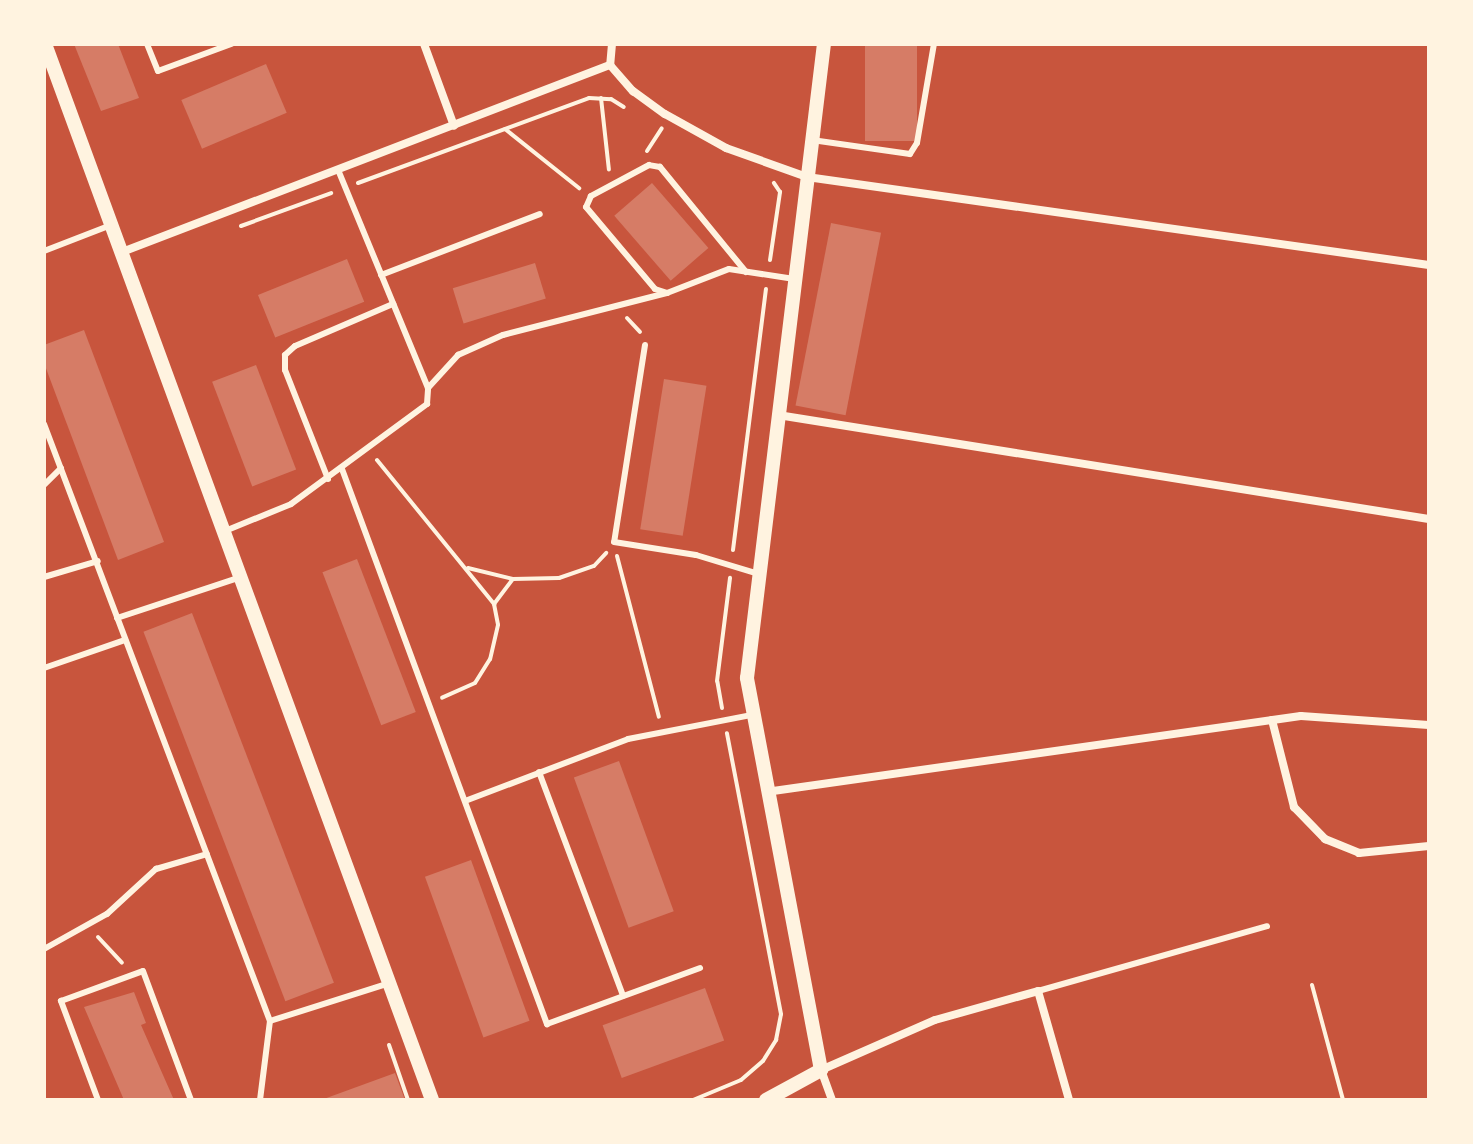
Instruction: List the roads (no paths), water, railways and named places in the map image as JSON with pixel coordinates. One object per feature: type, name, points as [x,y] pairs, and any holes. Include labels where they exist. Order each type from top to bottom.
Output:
[{"type":"street","points":[[45,44],[432,1100]]},
{"type":"street","points":[[424,44],[454,126]]},
{"type":"street","points":[[612,44],[610,65],[633,91],[726,148],[807,177],[1429,265]]},
{"type":"street","points":[[824,44],[747,678],[765,792],[821,1070],[832,1100]]},
{"type":"street","points":[[122,252],[610,65]]},
{"type":"street","points":[[777,415],[1429,519]]},
{"type":"street","points":[[765,792],[1301,716],[1429,725]]},
{"type":"street","points":[[1272,720],[1294,807],[1325,839],[1359,853],[1429,846]]},
{"type":"street","points":[[766,1100],[821,1070],[935,1020],[1038,991],[1069,1100]]},
{"type":"lane","points":[[147,44],[158,71],[231,44]]},
{"type":"lane","points":[[812,140],[910,154],[917,143],[934,44]]},
{"type":"lane","points":[[667,293],[655,289],[586,207],[591,196],[649,165],[660,167],[746,272]]},
{"type":"lane","points":[[225,531],[291,504],[418,415],[427,404],[428,388],[338,170]]},
{"type":"lane","points":[[381,275],[540,214]]},
{"type":"lane","points":[[44,251],[111,225]]},
{"type":"lane","points":[[428,388],[458,355],[503,335],[667,293],[715,272],[746,272],[794,279]]},
{"type":"lane","points":[[328,479],[285,370],[285,355],[393,304]]},
{"type":"lane","points":[[645,345],[614,542],[696,555],[759,574]]},
{"type":"lane","points":[[44,424],[270,1021],[260,1100]]},
{"type":"lane","points":[[44,485],[61,468]]},
{"type":"lane","points":[[342,469],[547,1024],[700,968]]},
{"type":"lane","points":[[44,577],[98,561]]},
{"type":"lane","points":[[117,618],[242,577]]},
{"type":"lane","points":[[44,668],[125,640]]},
{"type":"lane","points":[[465,801],[616,742],[751,715]]},
{"type":"lane","points":[[539,772],[623,996]]},
{"type":"lane","points":[[44,949],[107,914],[156,869],[207,854]]},
{"type":"lane","points":[[1038,991],[1267,926]]},
{"type":"lane","points":[[98,1100],[61,1001],[143,971],[191,1100]]},
{"type":"lane","points":[[270,1021],[390,983]]}]
